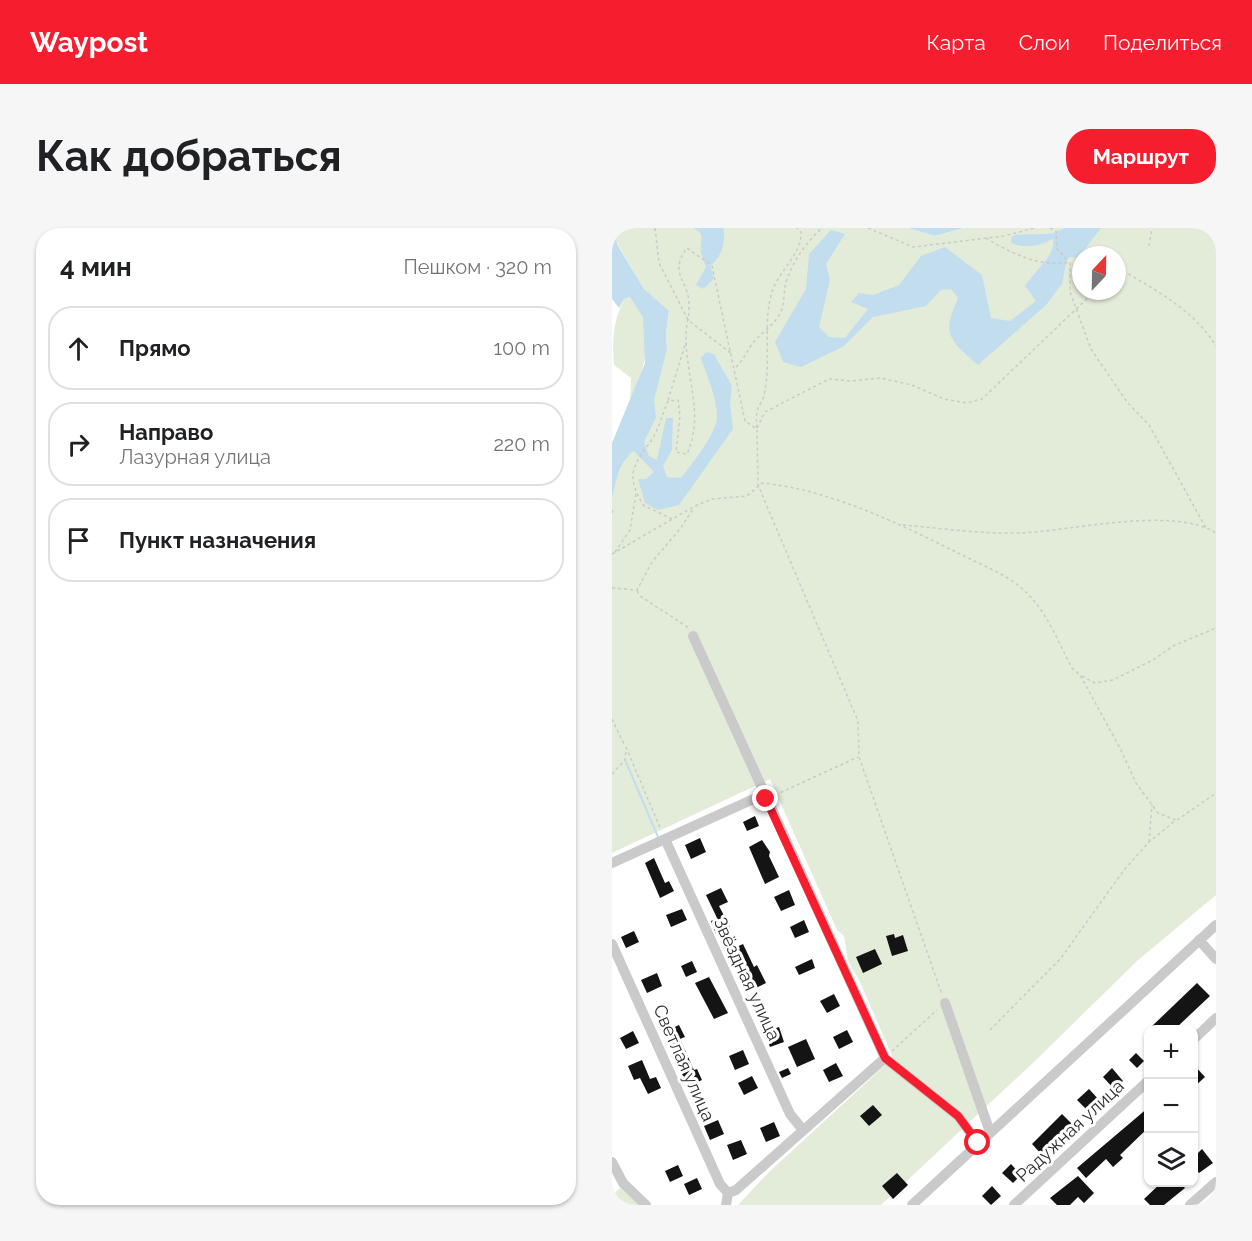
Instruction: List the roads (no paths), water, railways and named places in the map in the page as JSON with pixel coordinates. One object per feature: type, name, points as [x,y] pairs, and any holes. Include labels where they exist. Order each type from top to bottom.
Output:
[{"type":"street","points":[[693,636],[885,1058],[958,1116],[978,1143]]},
{"type":"street","points":[[612,863],[759,796],[766,799]]},
{"type":"street","name":"Звёздная улица","points":[[665,839],[790,1114],[803,1130]]},
{"type":"street","points":[[912,1205],[1216,925]]},
{"type":"street","points":[[1199,940],[1216,959]]},
{"type":"street","name":"Светлая улица","points":[[612,944],[720,1184],[728,1193]]},
{"type":"street","points":[[945,1003],[990,1132]]},
{"type":"street","points":[[1198,1035],[1216,1018]]},
{"type":"street","points":[[726,1205],[728,1193],[736,1190],[885,1058]]},
{"type":"street","name":"Радужная улица","points":[[1014,1205],[1144,1086]]},
{"type":"street","points":[[612,1161],[623,1183],[646,1205]]},
{"type":"street","points":[[1190,1205],[1216,1182]]},
{"type":"water","points":[[612,228],[624,228],[616,236],[617,244],[644,289],[669,311],[667,349],[654,400],[656,418],[644,442],[649,456],[657,460],[666,418],[673,418],[672,450],[663,466],[667,477],[681,478],[703,449],[716,424],[715,402],[701,358],[706,352],[714,354],[732,386],[730,403],[733,429],[679,505],[658,510],[645,503],[638,479],[646,479],[654,472],[634,451],[622,466],[612,498],[612,443],[645,363],[643,317],[630,297],[624,299],[619,308],[612,299]]},
{"type":"water","points":[[693,228],[723,228],[724,233],[724,244],[720,254],[710,266],[714,278],[704,289],[696,285],[706,267],[701,253],[700,233]]},
{"type":"water","points":[[908,228],[964,228],[935,236]]},
{"type":"water","points":[[1065,228],[1101,228],[1087,246],[1072,246],[1072,257],[1067,260],[1062,284],[1046,305],[978,365],[955,343],[951,336],[950,321],[958,298],[951,289],[941,290],[926,306],[873,317],[844,346],[801,367],[783,362],[775,342],[806,289],[809,254],[831,230],[845,234],[826,264],[830,280],[819,327],[829,337],[845,338],[868,309],[851,302],[859,293],[873,295],[899,285],[921,256],[945,247],[982,275],[991,318],[1010,321],[1036,301],[1025,286],[1048,257],[1053,245],[1053,239],[1032,246],[1017,245],[1011,243],[1012,236],[1058,231]]},
{"type":"waterway","points":[[626,762],[658,837]]}]
